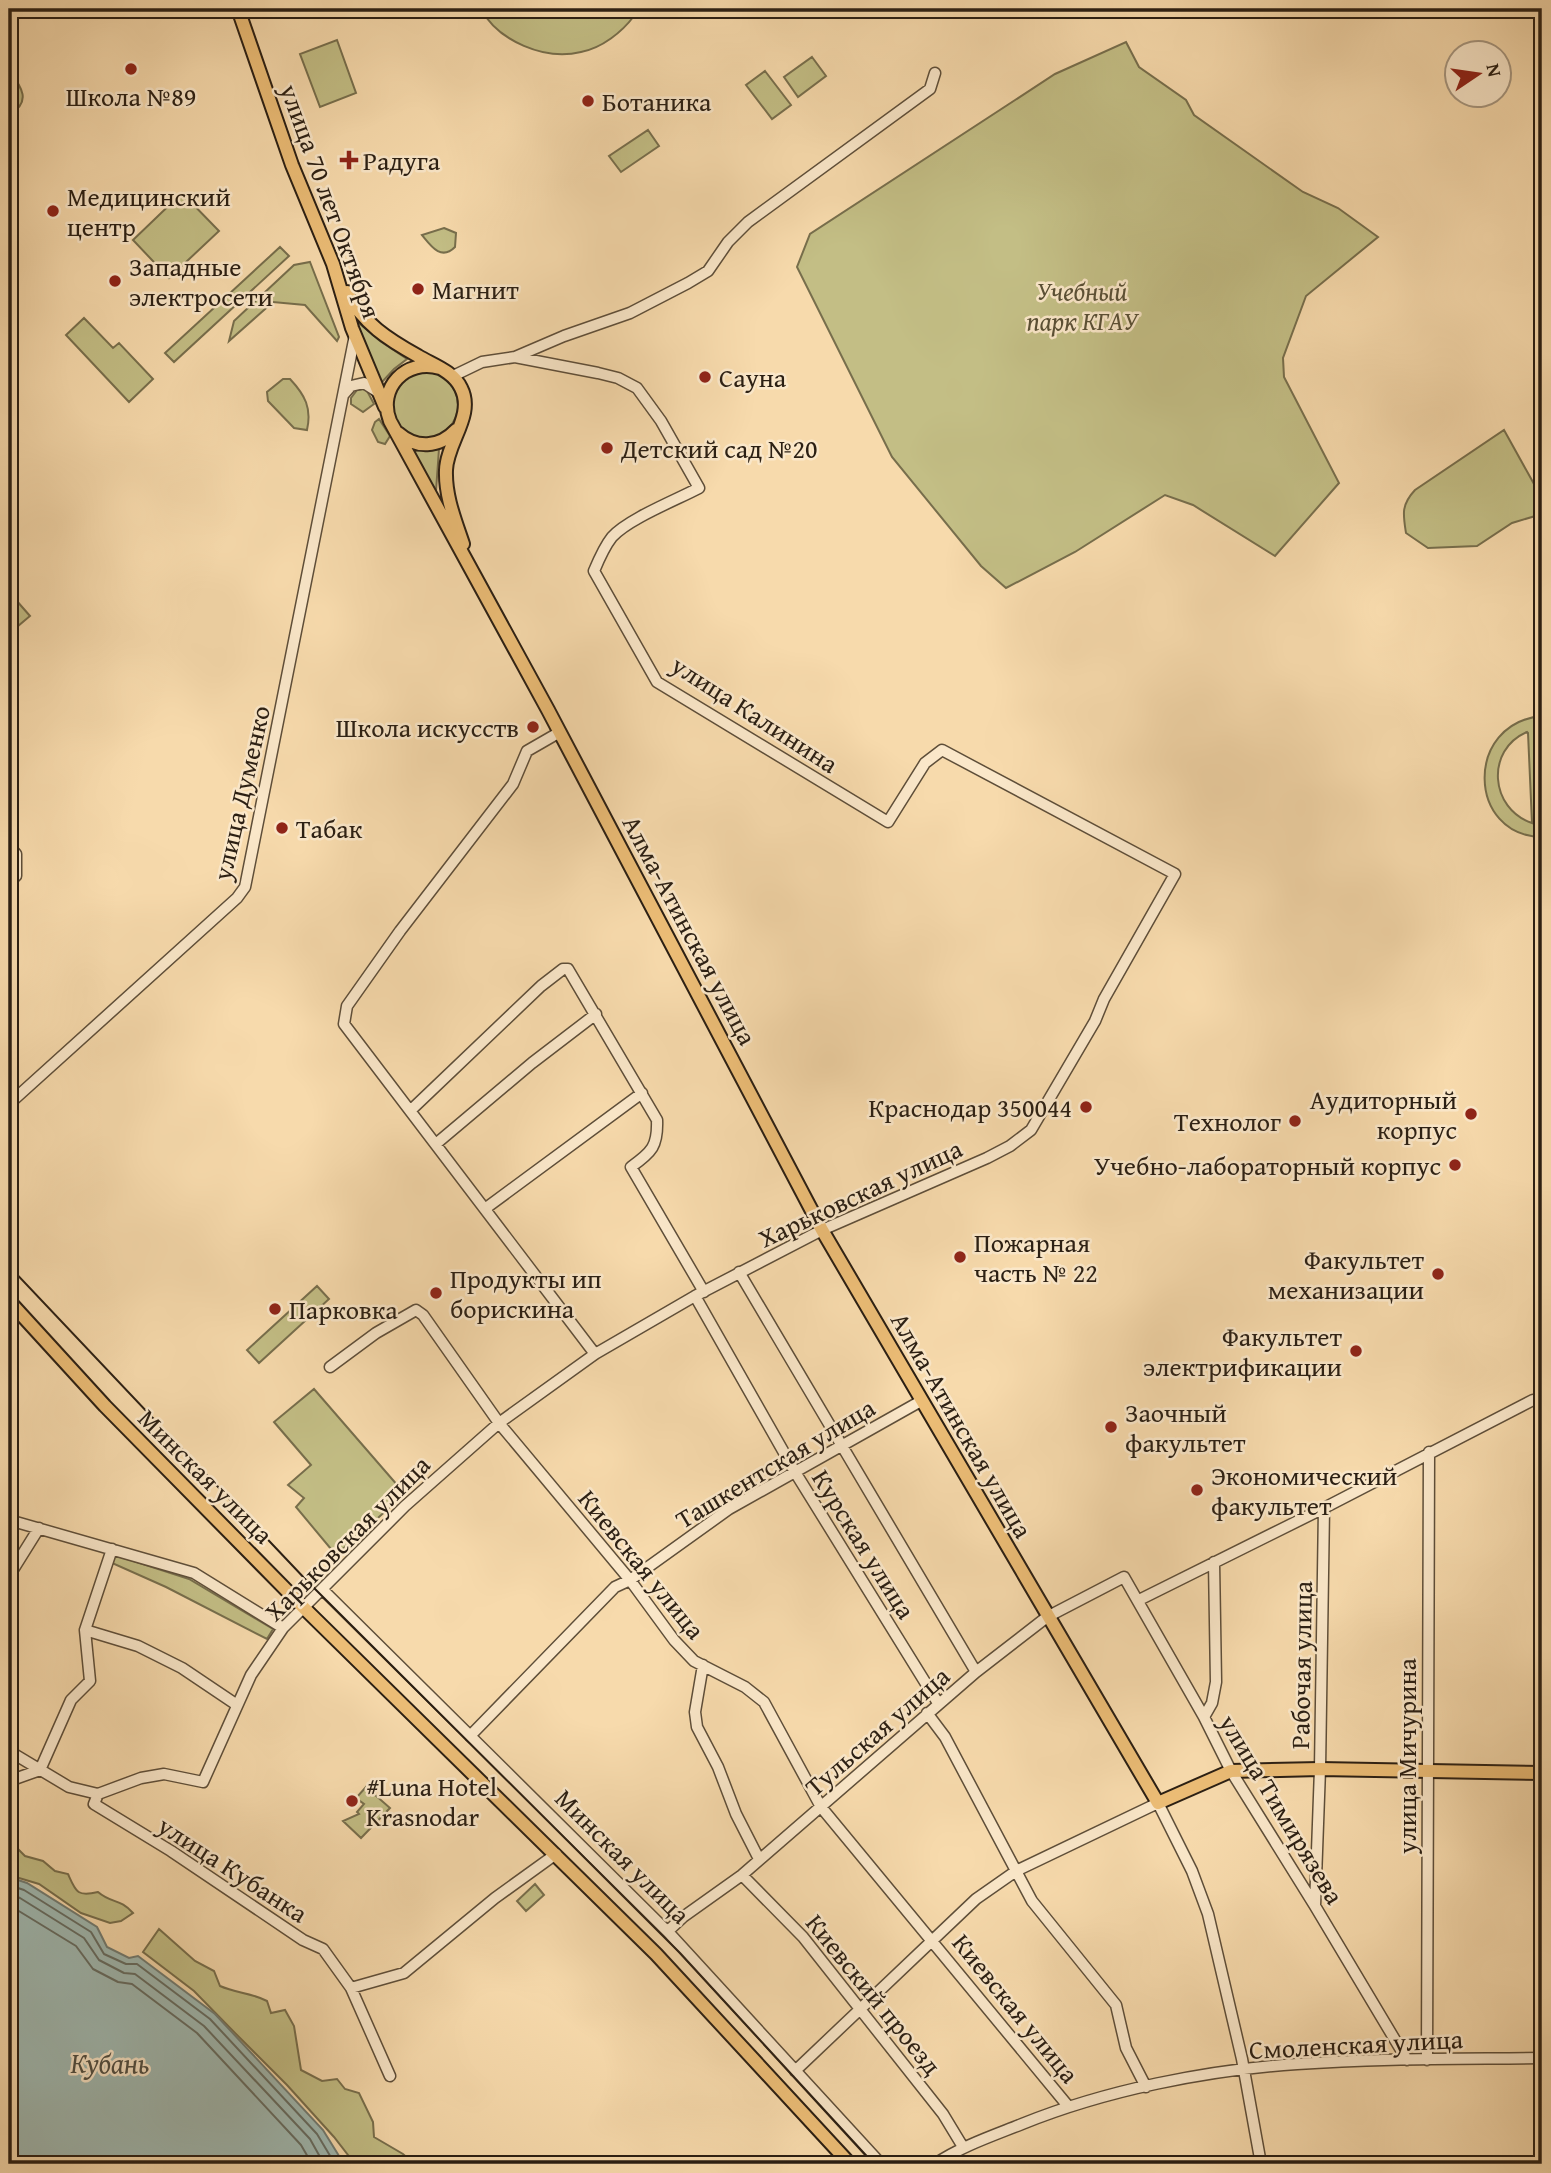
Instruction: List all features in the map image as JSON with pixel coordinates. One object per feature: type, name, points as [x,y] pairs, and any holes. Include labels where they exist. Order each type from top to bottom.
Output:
[{"type":"main road","name":"улица 70 лет Октября","points":[[238,9],[292,165],[333,264],[353,332],[385,407]]},
{"type":"main road","points":[[333,264],[352,302],[363,317],[384,336],[453,376]]},
{"type":"main road","points":[[353,332],[355,319],[363,317]]},
{"type":"main road","points":[[385,407],[390,387],[402,373],[420,366],[440,368]]},
{"type":"main road","name":"Алма-Атинская улица","points":[[453,376],[460,385],[465,408],[449,450],[446,482],[471,570]]},
{"type":"main road","name":"Алма-Атинская улица","points":[[385,407],[560,732],[822,1230],[1157,1803]]},
{"type":"main road","points":[[396,431],[412,442],[431,444],[449,438],[462,421]]},
{"type":"main road","name":"Минская улица","points":[[9,1301],[105,1406],[304,1608],[656,1954],[850,2164]]},
{"type":"main road","points":[[1157,1803],[1231,1771],[1320,1769],[1542,1773]]},
{"type":"street","points":[[453,376],[482,362],[515,357],[564,336],[630,313],[708,271],[728,243],[748,222],[930,89],[935,73]]},
{"type":"street","name":"улица Думенко","points":[[9,1104],[237,898],[245,887],[344,394],[353,332]]},
{"type":"street","name":"улица Калинина","points":[[515,357],[598,373],[637,388],[661,421],[699,488],[634,522],[614,536],[600,556],[594,571],[657,682],[888,822],[925,764],[942,750],[1175,874]]},
{"type":"street","points":[[344,394],[351,386],[364,383],[379,392]]},
{"type":"street","points":[[560,732],[527,751],[513,784],[400,931],[347,1006],[344,1024],[595,1354]]},
{"type":"street","points":[[9,846],[16,854],[16,876],[9,881]]},
{"type":"street","name":"Харьковская улица","points":[[98,1794],[141,1778],[164,1774],[203,1782],[251,1675],[283,1628],[405,1506],[499,1423],[595,1354],[739,1272],[822,1230],[987,1158],[1010,1146],[1031,1130],[1095,1021],[1104,999],[1175,874]]},
{"type":"street","points":[[411,1110],[541,986],[565,968],[596,1014],[642,1093],[486,1208]]},
{"type":"street","points":[[437,1143],[532,1063],[596,1014]]},
{"type":"street","name":"Курская улица","points":[[642,1093],[657,1120],[657,1140],[647,1156],[631,1167],[795,1472],[938,1703]]},
{"type":"street","points":[[739,1272],[976,1672]]},
{"type":"street","name":"Киевская улица","points":[[330,1367],[376,1333],[416,1310],[423,1315],[499,1423],[630,1580],[674,1640],[694,1661],[745,1687],[764,1702],[821,1807],[1068,2106]]},
{"type":"street","points":[[1139,1600],[1533,1400]]},
{"type":"street","name":"Ташкентская улица","points":[[470,1735],[615,1587],[630,1580],[729,1509],[921,1401]]},
{"type":"street","name":"улица Мичурина","points":[[1427,2060],[1429,1452]]},
{"type":"street","name":"Рабочая улица","points":[[1315,1906],[1324,1508]]},
{"type":"street","points":[[9,1520],[194,1573],[283,1628]]},
{"type":"street","points":[[9,1576],[39,1528]]},
{"type":"street","points":[[9,1782],[40,1770],[71,1700],[90,1681],[85,1630],[112,1549]]},
{"type":"street","points":[[1204,1717],[1212,1703],[1216,1682],[1214,1562]]},
{"type":"street","name":"Тульская улица","points":[[667,1931],[742,1875],[938,1703],[1047,1617],[1124,1577]]},
{"type":"street","name":"улица Тимирязева","points":[[1124,1577],[1204,1717],[1231,1771],[1407,2060]]},
{"type":"street","name":"Минская улица","points":[[323,1590],[667,1931],[881,2164]]},
{"type":"street","points":[[85,1630],[138,1646],[182,1668],[237,1705]]},
{"type":"street","points":[[703,1665],[695,1712],[697,1727],[759,1859]]},
{"type":"street","points":[[927,1713],[945,1737],[1032,1901],[1116,2005],[1126,2048],[1146,2087]]},
{"type":"street","points":[[9,1751],[69,1787],[98,1794]]},
{"type":"street","name":"улица Кубанка","points":[[98,1794],[94,1804],[303,1940],[323,1950],[351,1988],[390,2076]]},
{"type":"street","points":[[795,2071],[976,1899],[1016,1871],[1157,1803]]},
{"type":"street","name":"Алма-Атинская улица","points":[[1157,1803],[1200,1890],[1244,2070],[1261,2164]]},
{"type":"street","name":"Минская улица","points":[[351,1988],[404,1973],[495,1898],[556,1854]]},
{"type":"street","name":"Киевский проезд","points":[[742,1875],[803,1937],[943,2115],[963,2147]]},
{"type":"street","name":"Смоленская улица","points":[[935,2164],[963,2147],[1068,2106],[1146,2087],[1297,2064],[1542,2058]]},
{"type":"green space","points":[[581,8],[629,9],[634,16],[624,28],[596,47],[581,52],[553,54],[524,46],[511,39],[489,20],[481,9],[542,9],[555,12]]},
{"type":"green space","points":[[337,40],[356,93],[320,107],[300,54]]},
{"type":"green space","name":"Учебный парк КГАУ","points":[[1126,42],[1139,67],[1186,100],[1194,115],[1303,192],[1338,208],[1378,237],[1306,296],[1283,358],[1284,377],[1339,483],[1275,556],[1193,505],[1165,495],[1075,552],[1006,588],[981,566],[892,457],[797,267],[810,234],[1055,74]]},
{"type":"green space","points":[[812,57],[826,76],[798,97],[784,77]]},
{"type":"green space","points":[[9,71],[21,89],[23,100],[9,115]]},
{"type":"green space","points":[[765,71],[791,105],[772,119],[746,85]]},
{"type":"green space","points":[[648,130],[659,146],[621,172],[609,156]]},
{"type":"green space","points":[[182,193],[219,231],[169,278],[133,240]]},
{"type":"green space","points":[[444,228],[456,233],[455,247],[445,253],[437,250],[422,235]]},
{"type":"green space","points":[[280,247],[289,256],[174,362],[165,353]]},
{"type":"green space","points":[[310,262],[339,337],[337,341],[305,305],[273,302],[229,341],[234,321],[294,265]]},
{"type":"green space","points":[[84,318],[113,348],[119,343],[153,379],[129,402],[66,335]]},
{"type":"green space","points":[[358,325],[407,359],[383,381],[379,381]]},
{"type":"green space","points":[[425,372],[438,375],[448,382],[455,392],[458,405],[455,418],[448,428],[438,435],[425,438],[412,435],[402,428],[395,418],[392,405],[395,392],[402,382],[412,375]]},
{"type":"green space","points":[[283,379],[290,379],[303,396],[309,415],[307,430],[294,428],[268,401],[267,392]]},
{"type":"green space","points":[[366,389],[374,404],[363,412],[351,404],[351,398],[357,390]]},
{"type":"green space","points":[[379,419],[390,436],[385,444],[378,442],[372,430]]},
{"type":"green space","points":[[1504,430],[1534,484],[1542,514],[1512,523],[1477,546],[1428,548],[1406,533],[1404,510],[1407,500],[1415,490]]},
{"type":"green space","points":[[439,449],[436,491],[434,493],[415,451]]},
{"type":"green space","points":[[9,592],[30,616],[18,626],[9,616]]},
{"type":"green space","points":[[1542,716],[1542,823],[1539,824],[1542,824],[1542,837],[1517,832],[1499,819],[1488,800],[1485,779],[1488,757],[1499,738],[1517,723]],"holes":[[[1528,733],[1532,823],[1518,816],[1508,805],[1501,793],[1498,779],[1504,752],[1513,741]]]},
{"type":"green space","points":[[317,1286],[329,1299],[259,1363],[247,1350]]},
{"type":"green space","points":[[314,1389],[405,1494],[336,1555],[296,1507],[304,1498],[288,1485],[311,1465],[274,1422]]},
{"type":"green space","points":[[115,1555],[189,1579],[273,1629],[267,1639],[166,1587],[112,1563]]},
{"type":"green space","points":[[366,1787],[390,1808],[361,1838],[343,1821],[359,1814],[357,1812],[364,1804],[356,1798]]},
{"type":"green space","points":[[12,1843],[25,1856],[43,1861],[55,1871],[68,1874],[78,1892],[98,1892],[124,1905],[133,1913],[121,1921],[110,1923],[81,1913],[39,1884],[9,1875]]},
{"type":"green space","points":[[535,1884],[544,1895],[526,1911],[517,1901]]},
{"type":"green space","points":[[159,1929],[195,1961],[214,1971],[220,1986],[267,2001],[271,2013],[285,2010],[294,2026],[301,2070],[322,2081],[337,2079],[345,2089],[359,2093],[373,2122],[374,2137],[403,2154],[414,2164],[355,2164],[287,2085],[194,1991],[143,1952]]},
{"type":"water","name":"Кубань","points":[[9,1877],[27,1883],[97,1927],[107,1947],[129,1958],[138,1956],[215,2014],[323,2130],[344,2164],[9,2164]]},
{"type":"tram line","points":[[9,1266],[308,1582],[680,1953],[874,2164]]},
{"type":"place","name":"Школа №89","points":[[131,69]]},
{"type":"place","name":"Ботаника","points":[[588,101]]},
{"type":"place","name":"Радуга","points":[[349,160]]},
{"type":"place","name":"Медицинский центр","points":[[53,211]]},
{"type":"place","name":"Западные электросети","points":[[115,281]]},
{"type":"place","name":"Магнит","points":[[418,289]]},
{"type":"place","name":"Сауна","points":[[705,377]]},
{"type":"place","name":"Детский сад №20","points":[[607,448]]},
{"type":"place","name":"Школа искусств","points":[[533,727]]},
{"type":"place","name":"Табак","points":[[282,828]]},
{"type":"place","name":"Краснодар 350044","points":[[1086,1107]]},
{"type":"place","name":"Аудиторный корпус","points":[[1471,1114]]},
{"type":"place","name":"Технолог","points":[[1295,1121]]},
{"type":"place","name":"Учебно-лабораторный корпус","points":[[1455,1165]]},
{"type":"place","name":"Пожарная часть № 22","points":[[960,1257]]},
{"type":"place","name":"Факультет механизации","points":[[1438,1274]]},
{"type":"place","name":"Продукты ип борискина","points":[[436,1293]]},
{"type":"place","name":"Парковка","points":[[275,1309]]},
{"type":"place","name":"Факультет электрификации","points":[[1356,1351]]},
{"type":"place","name":"Заочный факультет","points":[[1111,1427]]},
{"type":"place","name":"Экономический факультет","points":[[1197,1490]]},
{"type":"place","name":"#Luna Hotel Krasnodar","points":[[352,1801]]}]
